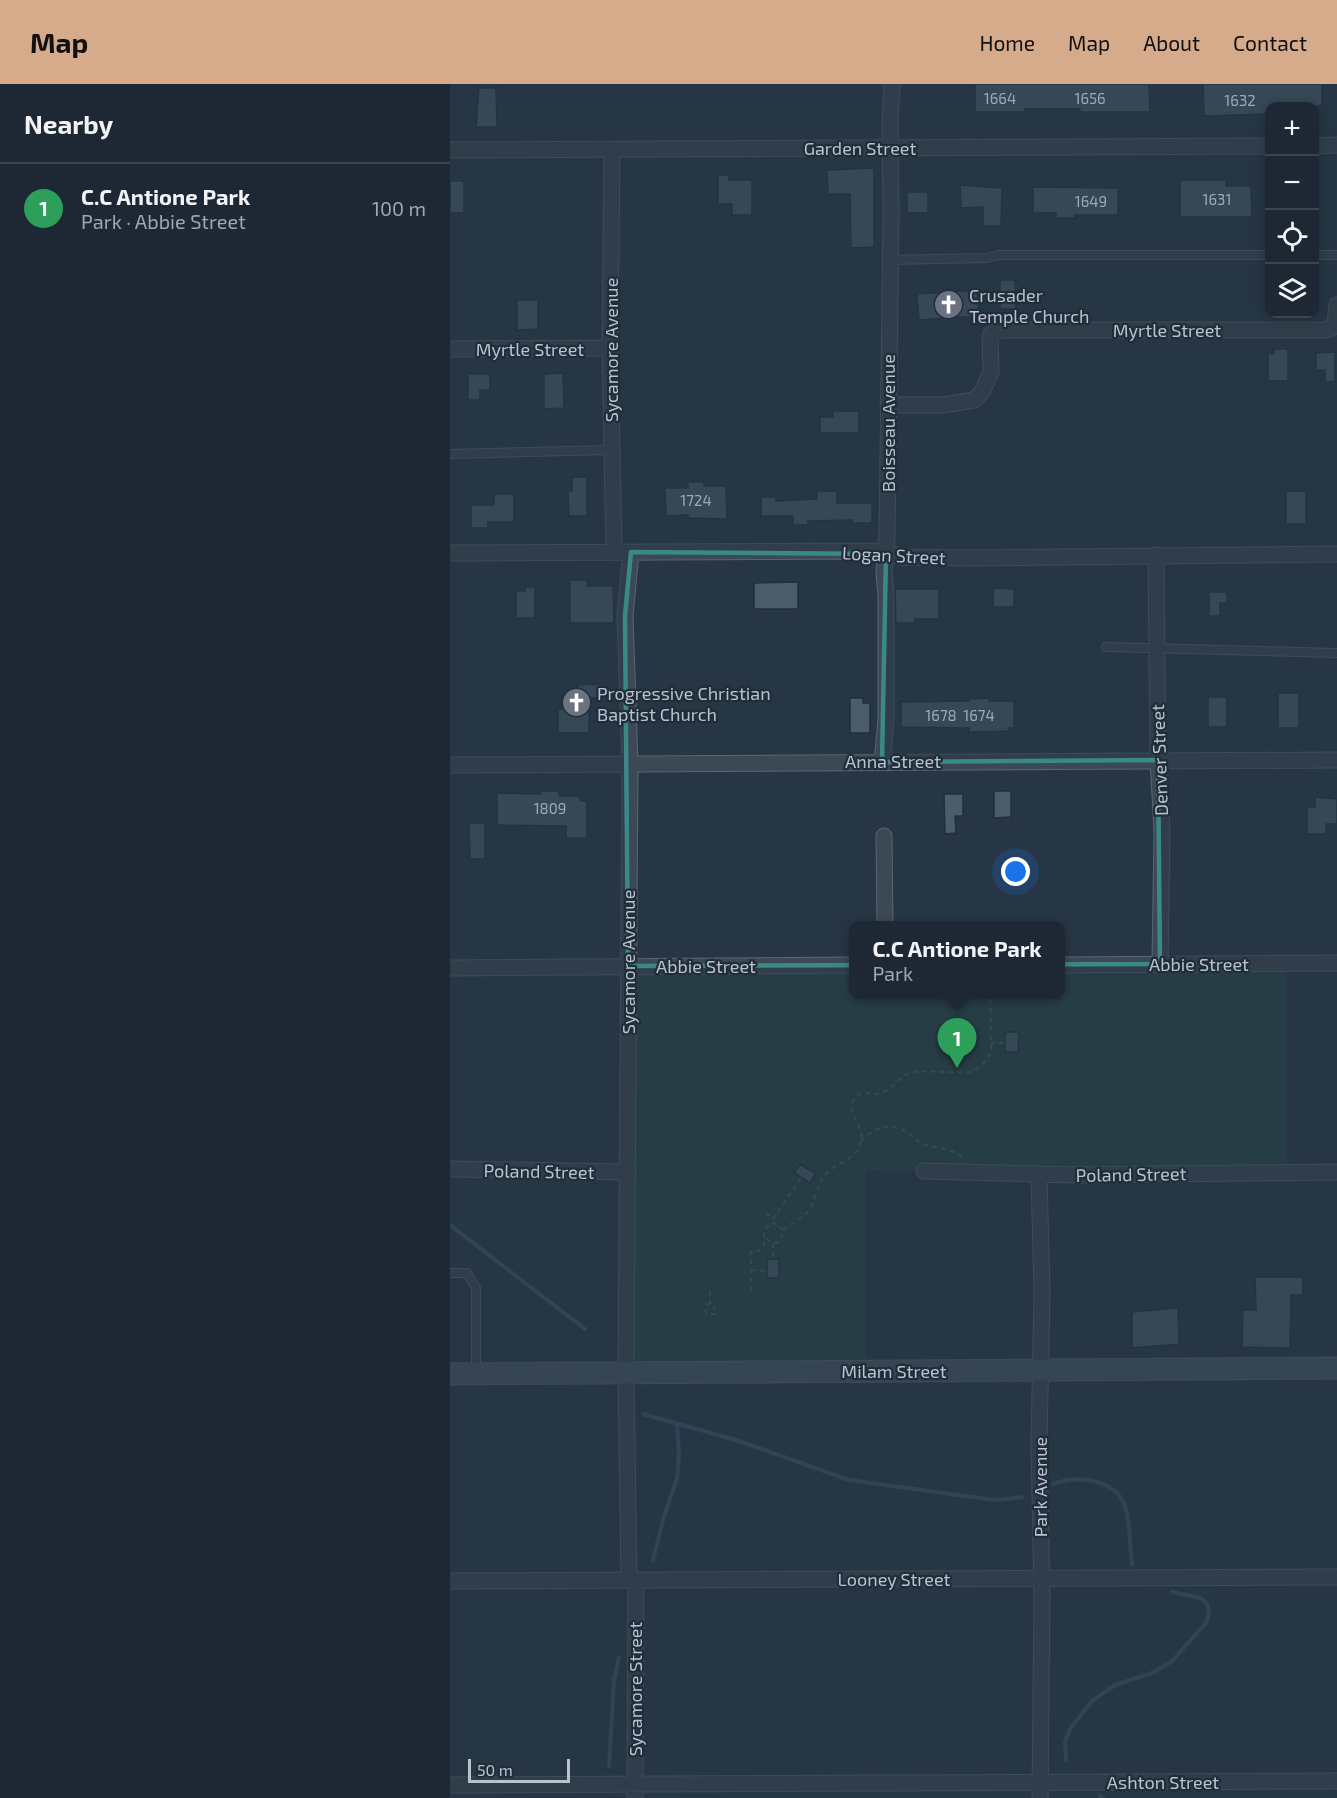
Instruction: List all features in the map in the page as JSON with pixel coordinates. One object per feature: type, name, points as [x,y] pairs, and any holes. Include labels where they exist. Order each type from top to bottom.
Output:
[{"type":"street","name":"Boisseau Avenue","points":[[882,762],[886,720],[884,573],[892,84]]},
{"type":"street","name":"Garden Street","points":[[450,150],[1265,146]]},
{"type":"street","points":[[1319,146],[1337,146]]},
{"type":"street","name":"Sycamore Avenue","points":[[612,149],[610,348],[614,552]]},
{"type":"street","name":"Myrtle Street","points":[[888,405],[943,405],[974,400],[982,392],[991,372],[990,337],[999,330],[1326,330],[1335,326],[1337,304]]},
{"type":"street","name":"Myrtle Street","points":[[450,349],[610,348]]},
{"type":"street","name":"Logan Street","points":[[450,553],[879,551],[901,558],[1337,554]]},
{"type":"street","name":"Sycamore Avenue","points":[[626,1373],[630,764],[625,616],[631,552]]},
{"type":"street","name":"Denver Street","points":[[1156,555],[1158,760],[1162,831],[1160,964]]},
{"type":"street","name":"Anna Street","points":[[450,765],[1337,760]]},
{"type":"street","points":[[884,836],[885,921]]},
{"type":"street","name":"Abbie Street","points":[[1065,965],[1337,963]]},
{"type":"street","name":"Abbie Street","points":[[450,968],[849,965]]},
{"type":"street","name":"Poland Street","points":[[450,1170],[628,1172]]},
{"type":"street","name":"Poland Street","points":[[924,1171],[1040,1175],[1337,1172]]},
{"type":"street","name":"Park Avenue","points":[[1040,1175],[1042,1292],[1039,1468],[1042,1578],[1040,1790]]},
{"type":"street","name":"Milam Street","points":[[450,1374],[1337,1368]]},
{"type":"street","name":"Sycamore Street","points":[[626,1373],[633,1580],[635,1791]]},
{"type":"street","name":"Looney Street","points":[[450,1581],[1337,1577]]},
{"type":"street","name":"Ashton Street","points":[[450,1785],[635,1791],[1040,1790],[1337,1781]]},
{"type":"lane","points":[[890,260],[987,258],[999,255],[1265,255]]},
{"type":"lane","points":[[1319,255],[1337,255]]},
{"type":"lane","points":[[450,454],[611,450]]},
{"type":"lane","points":[[1106,646],[1337,653]]},
{"type":"lane","points":[[450,1273],[466,1273],[476,1288],[476,1374]]},
{"type":"path","points":[[861,1141],[859,1123],[853,1116],[851,1107],[856,1096],[864,1092],[884,1093],[900,1078],[910,1073],[970,1072],[982,1065],[990,1054],[990,999]]},
{"type":"path","points":[[990,1043],[1005,1043]]},
{"type":"path","points":[[764,1236],[766,1240],[773,1243],[779,1241],[783,1230],[792,1222],[801,1219],[808,1211],[819,1183],[829,1170],[855,1155],[861,1141],[878,1128],[891,1126],[907,1132],[922,1143],[959,1154],[972,1173]]},
{"type":"path","points":[[751,1291],[751,1252],[759,1251],[764,1246],[765,1227],[772,1221],[801,1178]]},
{"type":"path","points":[[766,1214],[771,1216],[772,1221],[783,1230]]},
{"type":"path","points":[[751,1270],[773,1271],[773,1243]]},
{"type":"path","points":[[710,1291],[710,1304]]},
{"type":"highlighted area","points":[[631,552],[886,554],[882,762],[1158,760],[1160,964],[628,966],[625,616]]},
{"type":"green space","points":[[1286,963],[1287,1172],[1039,1175],[866,1170],[866,1371],[626,1373],[628,966],[849,965],[849,999],[1065,999],[1065,964]]},
{"type":"building","points":[[975,84],[1149,84],[1150,112],[1025,109],[1025,112],[975,112]]},
{"type":"building","points":[[1203,84],[1322,84],[1322,106],[1319,106],[1319,102],[1265,102],[1265,114],[1204,116]]},
{"type":"building","points":[[479,88],[496,88],[497,127],[476,127]]},
{"type":"building","points":[[874,168],[874,247],[851,248],[850,194],[828,194],[827,170]]},
{"type":"building","points":[[718,175],[729,175],[729,180],[752,180],[752,215],[732,215],[732,204],[718,204]]},
{"type":"building","points":[[1180,180],[1226,180],[1226,186],[1251,186],[1252,217],[1180,217]]},
{"type":"building","points":[[450,181],[464,181],[464,213],[450,213]]},
{"type":"building","points":[[960,185],[1002,188],[1001,226],[983,226],[983,207],[961,208]]},
{"type":"building","points":[[1033,187],[1118,188],[1118,215],[1075,215],[1075,218],[1056,218],[1056,213],[1033,213]]},
{"type":"building","points":[[907,192],[928,192],[928,213],[907,213]]},
{"type":"building","points":[[1000,280],[1015,280],[1016,309],[1000,309]]},
{"type":"building","name":"Crusader Temple Church","points":[[977,290],[979,316],[919,320],[917,294]]},
{"type":"building","points":[[517,300],[538,300],[538,329],[517,330]]},
{"type":"building","points":[[1274,349],[1288,349],[1288,381],[1268,381],[1268,354],[1274,354]]},
{"type":"building","points":[[1335,352],[1335,381],[1325,382],[1325,370],[1316,370],[1316,353]]},
{"type":"building","points":[[563,373],[564,408],[544,409],[544,374]]},
{"type":"building","points":[[468,374],[490,374],[490,390],[480,390],[480,400],[468,400]]},
{"type":"building","points":[[833,411],[859,411],[859,433],[820,433],[820,417],[833,417]]},
{"type":"building","points":[[572,477],[587,477],[587,516],[569,516],[568,491],[572,491]]},
{"type":"building","points":[[688,482],[704,482],[704,486],[726,486],[727,519],[688,518],[688,515],[666,516],[665,488],[688,488]]},
{"type":"building","points":[[817,491],[837,491],[837,503],[872,503],[872,523],[852,523],[852,520],[808,521],[808,525],[793,525],[793,516],[761,516],[761,497],[776,497],[776,501],[817,499]]},
{"type":"building","points":[[1286,491],[1306,491],[1306,524],[1286,524]]},
{"type":"building","points":[[494,494],[514,494],[514,522],[488,522],[488,528],[471,528],[471,505],[494,505]]},
{"type":"building","points":[[570,580],[587,580],[587,586],[613,586],[614,623],[570,623]]},
{"type":"building","points":[[798,582],[798,609],[754,609],[754,583]]},
{"type":"building","points":[[525,587],[535,587],[535,618],[516,618],[516,591],[525,591]]},
{"type":"building","points":[[993,588],[1014,589],[1014,607],[993,607]]},
{"type":"building","points":[[895,589],[939,589],[939,619],[915,619],[915,623],[896,623]]},
{"type":"building","points":[[1209,592],[1227,592],[1227,603],[1220,603],[1220,616],[1209,616]]},
{"type":"building","name":"Progressive Christian Baptist Church","points":[[602,684],[602,698],[589,698],[589,733],[558,733],[558,709],[564,709],[564,691],[578,690],[578,685]]},
{"type":"building","points":[[1278,693],[1299,693],[1299,728],[1278,728]]},
{"type":"building","points":[[1208,697],[1227,697],[1227,727],[1208,727]]},
{"type":"building","points":[[850,698],[863,698],[863,703],[870,703],[870,733],[850,733]]},
{"type":"building","points":[[989,698],[989,701],[1014,701],[1014,728],[1009,728],[1009,731],[969,732],[969,728],[901,727],[901,702],[969,701],[969,699]]},
{"type":"building","points":[[541,791],[559,791],[559,796],[580,796],[580,801],[587,801],[587,838],[566,838],[566,826],[497,825],[497,793],[541,794]]},
{"type":"building","points":[[994,791],[1011,791],[1011,817],[994,818]]},
{"type":"building","points":[[944,794],[963,794],[963,816],[955,816],[956,833],[945,834]]},
{"type":"building","points":[[1315,797],[1337,799],[1337,824],[1326,824],[1326,834],[1307,834],[1307,807],[1315,807]]},
{"type":"building","points":[[469,823],[485,823],[485,859],[470,859]]},
{"type":"building","points":[[1005,1032],[1019,1032],[1018,1052],[1005,1052]]},
{"type":"building","points":[[800,1164],[816,1174],[810,1183],[794,1173]]},
{"type":"building","points":[[767,1259],[779,1259],[779,1278],[767,1278]]},
{"type":"building","points":[[1255,1277],[1303,1277],[1303,1295],[1291,1295],[1290,1348],[1242,1347],[1243,1310],[1256,1310]]},
{"type":"building","points":[[1178,1308],[1179,1344],[1132,1348],[1132,1312]]},
{"type":"waterway","points":[[450,1225],[585,1329]]},
{"type":"waterway","points":[[643,1414],[736,1440],[849,1480],[987,1499],[1022,1497]]},
{"type":"waterway","points":[[653,1560],[664,1516],[677,1479],[679,1455],[677,1424]]},
{"type":"waterway","points":[[1053,1484],[1086,1480],[1108,1486],[1116,1493],[1127,1513],[1132,1565]]},
{"type":"waterway","points":[[1066,1760],[1065,1742],[1070,1729],[1092,1701],[1115,1685],[1152,1673],[1172,1661],[1206,1623],[1209,1614],[1207,1604],[1201,1598],[1172,1592]]},
{"type":"waterway","points":[[609,1766],[614,1680],[619,1657]]},
{"type":"place","name":"Crusader Temple Church","points":[[948,305]]},
{"type":"place","name":"Progressive Christian Baptist Church","points":[[576,703]]},
{"type":"place","name":"C.C Antione Park","points":[[957,1068]]}]
